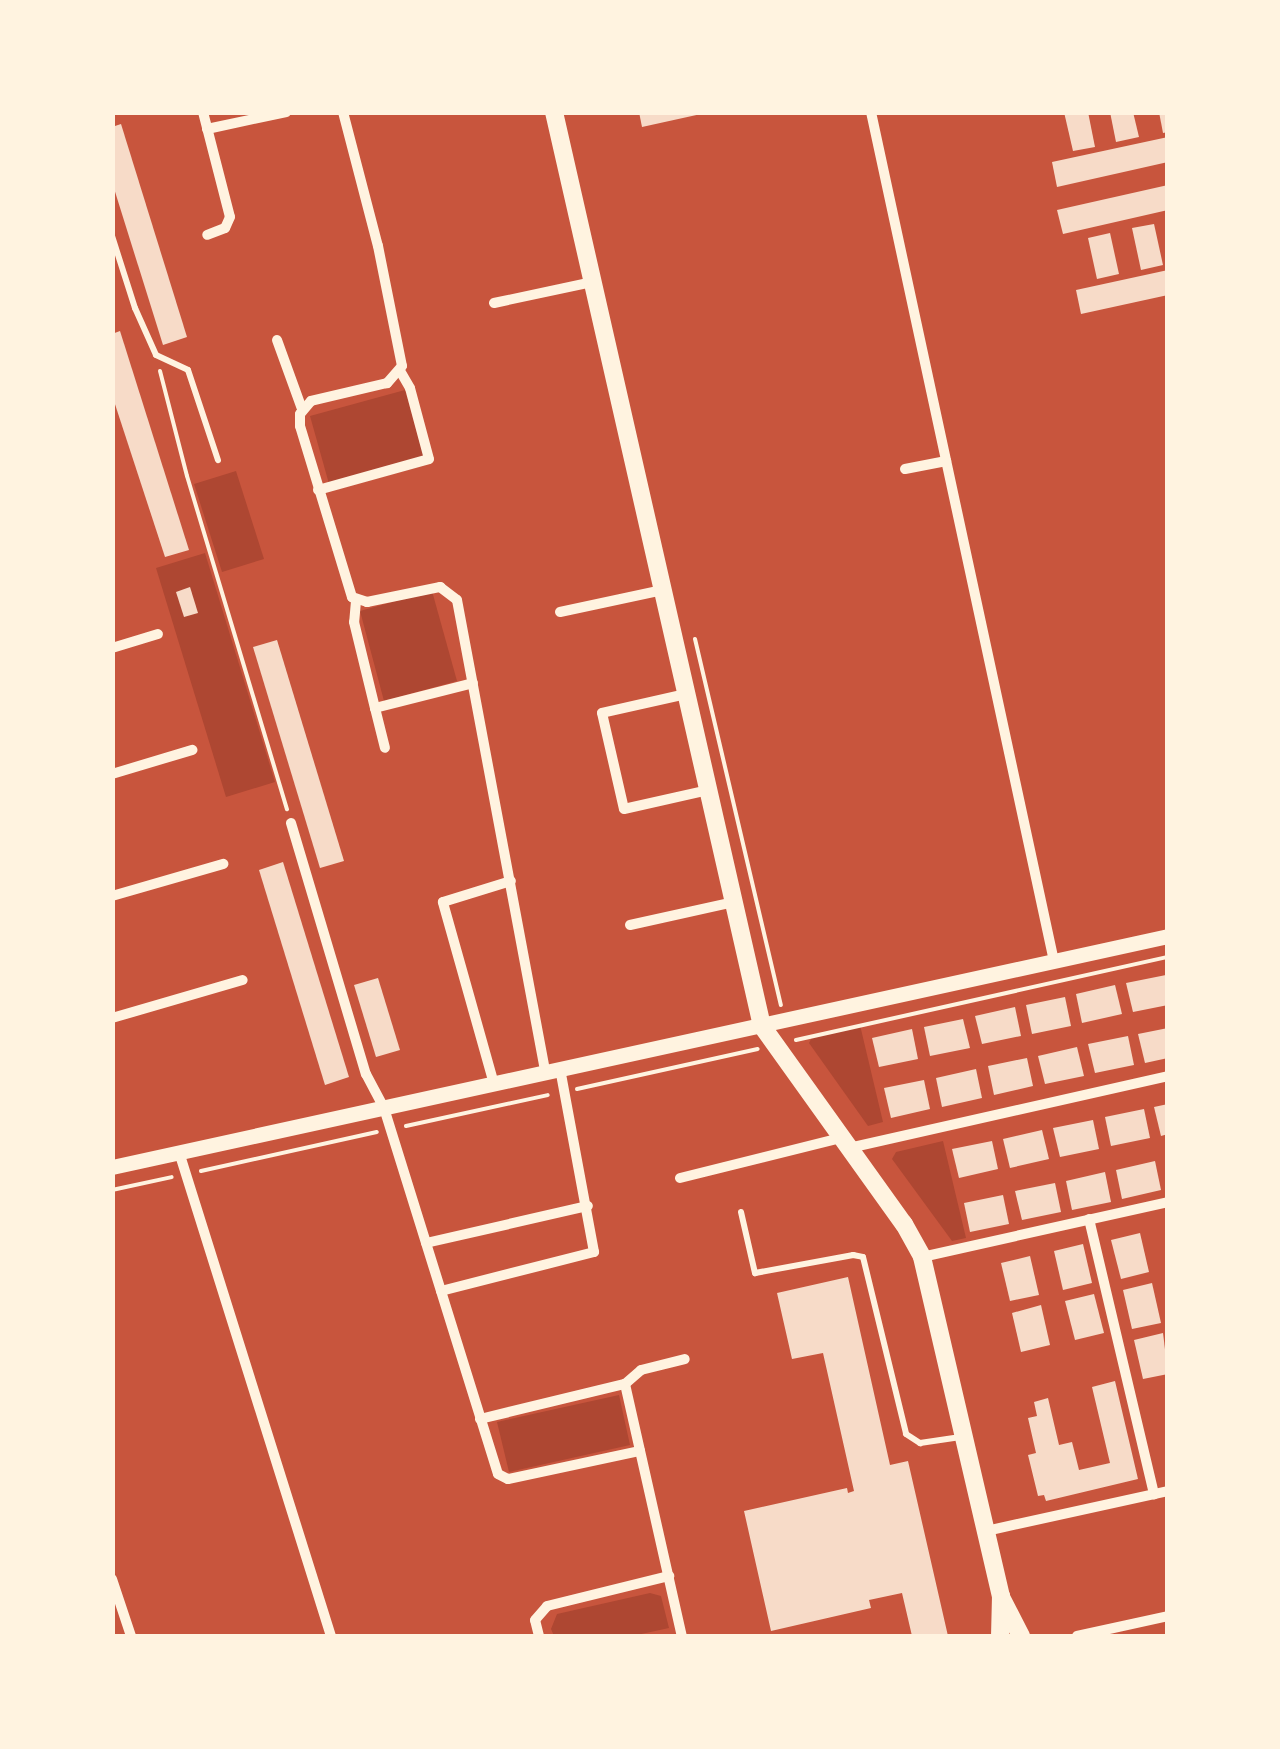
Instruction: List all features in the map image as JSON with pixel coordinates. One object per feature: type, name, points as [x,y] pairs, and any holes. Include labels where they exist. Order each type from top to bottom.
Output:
[{"type":"main road","points":[[554,112],[762,1026],[922,1257],[1000,1596],[1000,1636]]},
{"type":"main road","points":[[1000,1596],[1021,1636]]},
{"type":"street","points":[[203,112],[230,217],[225,228],[207,235]]},
{"type":"street","points":[[208,129],[286,112]]},
{"type":"street","points":[[302,409],[316,399],[387,384],[400,371],[402,360],[343,112]]},
{"type":"street","points":[[871,112],[1054,961]]},
{"type":"street","points":[[494,304],[592,282]]},
{"type":"street","points":[[277,340],[302,409],[300,426],[349,592],[356,600],[368,602],[436,587],[449,590],[457,600],[552,1071],[565,1091],[588,1206],[594,1252],[441,1291]]},
{"type":"street","points":[[318,490],[429,459],[410,388],[400,371]]},
{"type":"street","points":[[906,470],[946,461]]},
{"type":"street","points":[[560,612],[662,590]]},
{"type":"street","points":[[356,600],[354,622],[385,748]]},
{"type":"street","points":[[112,648],[158,634]]},
{"type":"street","points":[[375,708],[473,683]]},
{"type":"street","points":[[686,694],[602,713],[624,810],[708,790]]},
{"type":"street","points":[[112,774],[192,750]]},
{"type":"street","points":[[291,823],[366,1074],[391,1129],[498,1474],[505,1480],[640,1451]]},
{"type":"street","points":[[112,896],[222,864]]},
{"type":"street","points":[[494,1084],[443,902],[512,881]]},
{"type":"street","points":[[630,925],[734,902]]},
{"type":"street","points":[[112,1167],[1168,936]]},
{"type":"street","points":[[112,1018],[244,980]]},
{"type":"street","points":[[680,1178],[1168,1076]]},
{"type":"street","points":[[179,1152],[330,1636]]},
{"type":"street","points":[[922,1257],[1168,1202]]},
{"type":"street","points":[[426,1243],[588,1206]]},
{"type":"street","points":[[1089,1219],[1154,1494]]},
{"type":"street","points":[[480,1419],[625,1384],[640,1370],[685,1358]]},
{"type":"street","points":[[625,1384],[682,1636]]},
{"type":"street","points":[[986,1531],[1168,1491]]},
{"type":"street","points":[[539,1636],[536,1614],[547,1606],[668,1576]]},
{"type":"street","points":[[112,1579],[131,1636]]},
{"type":"street","points":[[1077,1636],[1168,1616]]},
{"type":"lane","points":[[112,236],[135,308],[156,355],[188,370],[218,460]]},
{"type":"lane","points":[[740,1212],[755,1274],[853,1254],[863,1257],[906,1434],[920,1443],[965,1436]]},
{"type":"path","points":[[156,355],[187,476],[291,823]]},
{"type":"path","points":[[112,1190],[1168,957]]},
{"type":"shaded area","points":[[405,390],[426,465],[331,491],[310,416]]},
{"type":"shaded area","points":[[236,471],[264,559],[222,572],[194,484]]},
{"type":"shaded area","points":[[205,553],[275,782],[226,797],[156,568]]},
{"type":"shaded area","points":[[432,591],[457,681],[384,701],[360,611]]},
{"type":"shaded area","points":[[860,1025],[883,1122],[868,1126],[809,1043],[812,1037]]},
{"type":"shaded area","points":[[943,1141],[966,1238],[952,1241],[892,1159],[896,1152]]},
{"type":"shaded area","points":[[619,1395],[630,1445],[509,1472],[497,1422]]},
{"type":"shaded area","points":[[650,1593],[661,1596],[669,1628],[632,1636],[554,1636],[551,1629],[557,1614]]},
{"type":"building","points":[[639,112],[701,112],[701,114],[642,127]]},
{"type":"building","points":[[1064,112],[1088,112],[1095,147],[1073,151]]},
{"type":"building","points":[[1110,112],[1133,112],[1139,137],[1116,142]]},
{"type":"building","points":[[1159,112],[1168,112],[1168,132],[1163,133]]},
{"type":"building","points":[[121,124],[187,337],[163,345],[112,182],[112,127]]},
{"type":"building","points":[[1168,137],[1168,162],[1057,187],[1052,162]]},
{"type":"building","points":[[1168,185],[1168,210],[1063,234],[1057,210]]},
{"type":"building","points":[[1154,224],[1163,265],[1141,270],[1132,228]]},
{"type":"building","points":[[1110,233],[1119,274],[1097,279],[1088,238]]},
{"type":"building","points":[[1168,270],[1168,295],[1081,314],[1076,290]]},
{"type":"building","points":[[120,331],[189,550],[165,557],[112,395],[112,334]]},
{"type":"building","points":[[190,587],[198,613],[184,617],[176,592]]},
{"type":"building","points":[[277,640],[344,861],[320,868],[253,647]]},
{"type":"building","points":[[283,862],[349,1077],[325,1085],[259,870]]},
{"type":"building","points":[[1166,975],[1168,1005],[1133,1012],[1126,983]]},
{"type":"building","points":[[378,978],[400,1050],[376,1057],[354,985]]},
{"type":"building","points":[[1115,985],[1122,1014],[1082,1023],[1076,994]]},
{"type":"building","points":[[1065,997],[1071,1026],[1032,1034],[1026,1005]]},
{"type":"building","points":[[1015,1007],[1021,1036],[982,1044],[975,1016]]},
{"type":"building","points":[[963,1019],[970,1048],[930,1056],[924,1027]]},
{"type":"building","points":[[1168,1028],[1168,1058],[1145,1063],[1138,1034]]},
{"type":"building","points":[[912,1029],[918,1059],[879,1067],[872,1038]]},
{"type":"building","points":[[1128,1036],[1134,1065],[1095,1073],[1088,1044]]},
{"type":"building","points":[[1077,1047],[1084,1076],[1045,1084],[1038,1056]]},
{"type":"building","points":[[1027,1058],[1033,1086],[994,1095],[988,1066]]},
{"type":"building","points":[[976,1069],[982,1098],[942,1107],[936,1078]]},
{"type":"building","points":[[924,1080],[930,1109],[891,1118],[884,1088]]},
{"type":"building","points":[[1168,1104],[1168,1134],[1161,1136],[1154,1107]]},
{"type":"building","points":[[1144,1109],[1150,1138],[1111,1146],[1105,1117]]},
{"type":"building","points":[[1093,1120],[1099,1149],[1060,1157],[1053,1128]]},
{"type":"building","points":[[1042,1130],[1049,1159],[1010,1168],[1003,1139]]},
{"type":"building","points":[[992,1141],[998,1169],[959,1178],[952,1149]]},
{"type":"building","points":[[1155,1161],[1161,1190],[1122,1199],[1116,1170]]},
{"type":"building","points":[[1105,1172],[1111,1202],[1072,1210],[1066,1181]]},
{"type":"building","points":[[1055,1183],[1061,1212],[1022,1220],[1015,1191]]},
{"type":"building","points":[[1003,1195],[1009,1224],[970,1232],[964,1203]]},
{"type":"building","points":[[1140,1233],[1149,1272],[1121,1279],[1111,1240]]},
{"type":"building","points":[[1083,1244],[1092,1283],[1063,1290],[1054,1251]]},
{"type":"building","points":[[1030,1256],[1039,1295],[1010,1301],[1001,1263]]},
{"type":"building","points":[[848,1277],[890,1465],[908,1461],[948,1636],[912,1636],[902,1593],[869,1600],[871,1608],[771,1631],[744,1511],[847,1488],[848,1493],[854,1491],[823,1353],[792,1359],[777,1293]]},
{"type":"building","points":[[1152,1283],[1161,1323],[1132,1329],[1123,1290]]},
{"type":"building","points":[[1094,1294],[1104,1333],[1075,1340],[1065,1301]]},
{"type":"building","points":[[1041,1305],[1050,1345],[1021,1352],[1012,1313]]},
{"type":"building","points":[[1163,1333],[1168,1374],[1143,1379],[1134,1340]]},
{"type":"building","points":[[1115,1381],[1138,1479],[1046,1501],[1044,1495],[1038,1496],[1028,1455],[1036,1453],[1028,1418],[1037,1416],[1034,1402],[1048,1398],[1059,1445],[1072,1442],[1079,1470],[1110,1463],[1092,1387]]}]
